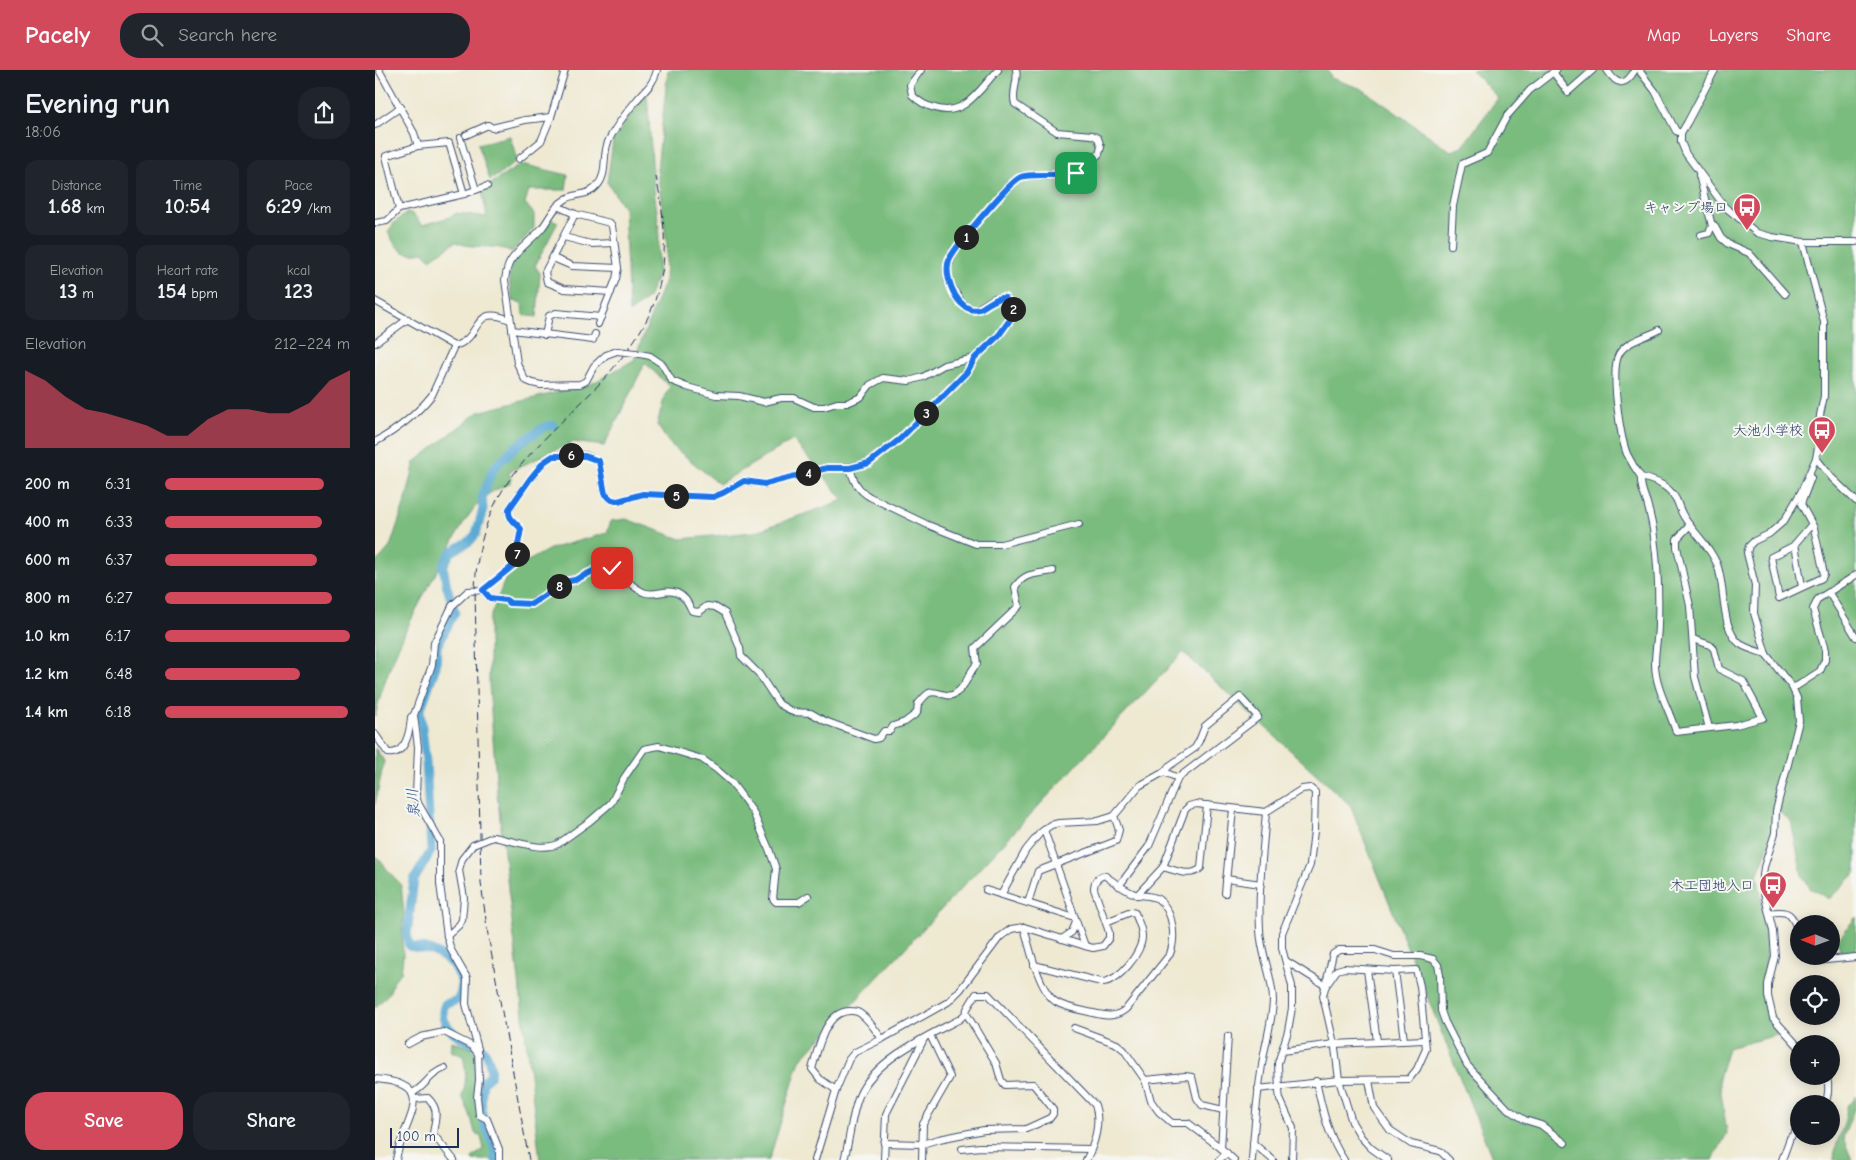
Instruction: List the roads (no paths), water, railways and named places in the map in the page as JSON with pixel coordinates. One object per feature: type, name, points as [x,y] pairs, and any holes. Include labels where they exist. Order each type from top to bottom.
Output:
[{"type":"street","points":[[379,70],[401,107],[414,133],[418,146]]},
{"type":"street","points":[[519,159],[541,142],[551,117],[565,70]]},
{"type":"street","points":[[657,70],[655,78],[648,89],[635,102],[608,142],[605,150],[604,175],[601,181],[587,193],[567,199],[557,206],[542,227],[509,262],[505,280],[510,320],[519,369],[525,380],[541,385],[580,384],[586,381],[594,366],[606,356],[617,351],[650,356],[662,364],[672,381],[716,396],[739,396],[765,402],[781,398],[794,398],[814,407],[824,407],[837,402],[847,403],[861,398],[870,385],[883,378],[909,381],[923,377],[944,365],[975,358]]},
{"type":"street","points":[[921,70],[910,85],[912,95],[926,106],[939,110],[954,110],[963,107],[975,97],[998,70]]},
{"type":"street","points":[[375,734],[388,753],[395,754],[401,751],[410,730],[411,717],[414,715],[432,665],[434,643],[448,613],[457,600],[468,591],[483,590],[514,565],[521,529],[508,515],[509,509],[544,462],[553,456],[585,456],[599,461],[605,494],[612,500],[618,501],[643,494],[713,497],[744,481],[765,484],[827,468],[850,468],[869,463],[900,439],[967,372],[975,358],[999,335],[1012,317],[1013,310],[1005,298],[995,298],[982,308],[976,310],[969,309],[962,303],[948,280],[947,270],[954,250],[1011,184],[1021,176],[1070,175],[1086,166],[1099,154],[1101,147],[1098,138],[1092,135],[1057,132],[1015,104],[1013,92],[1017,78],[1016,70]]},
{"type":"street","points":[[1451,245],[1453,206],[1461,164],[1487,153],[1507,116],[1530,90],[1555,71],[1568,92],[1593,70]]},
{"type":"street","points":[[1607,70],[1613,80],[1618,82],[1625,82],[1635,70]]},
{"type":"street","points":[[1640,70],[1655,90],[1676,131],[1681,133]]},
{"type":"street","points":[[1715,70],[1681,133],[1681,142],[1686,154],[1725,207],[1757,233],[1803,242],[1856,242]]},
{"type":"street","points":[[375,125],[401,107]]},
{"type":"street","points":[[476,190],[463,137],[488,125],[492,128],[525,120],[551,117]]},
{"type":"street","points":[[399,209],[386,156],[418,146],[449,143],[463,194]]},
{"type":"street","points":[[1699,172],[1712,226],[1709,233],[1701,235]]},
{"type":"street","points":[[375,223],[387,222],[399,209],[463,194],[487,186]]},
{"type":"street","points":[[557,206],[575,214],[610,223],[612,226],[617,268],[616,279],[598,324]]},
{"type":"street","points":[[575,214],[545,272],[547,282],[563,289],[611,292]]},
{"type":"street","points":[[1712,226],[1714,225],[1721,238],[1728,244],[1749,253],[1785,294]]},
{"type":"street","points":[[564,237],[591,244],[614,243]]},
{"type":"street","points":[[1790,1037],[1773,1018],[1768,996],[1768,984],[1775,956],[1770,913],[1762,884],[1763,874],[1775,833],[1776,811],[1799,721],[1797,698],[1792,687],[1766,654],[1754,613],[1755,585],[1747,553],[1749,546],[1754,541],[1769,534],[1784,521],[1801,492],[1816,458],[1820,414],[1824,396],[1824,322],[1803,242]]},
{"type":"street","points":[[553,258],[572,266],[617,268]]},
{"type":"street","points":[[375,301],[454,346],[462,344],[467,340],[481,321],[488,315],[497,314],[510,320]]},
{"type":"street","points":[[545,335],[549,316],[556,313],[601,316]]},
{"type":"street","points":[[375,343],[408,319]]},
{"type":"street","points":[[512,330],[593,340],[595,334]]},
{"type":"street","points":[[1659,330],[1625,347],[1619,354],[1616,365],[1616,384],[1621,433],[1631,461],[1641,477],[1666,487],[1675,497],[1684,518],[1712,553],[1718,567],[1726,616],[1733,635],[1740,644],[1766,654]]},
{"type":"street","points":[[375,442],[404,424],[427,401],[454,346]]},
{"type":"street","points":[[1816,458],[1831,478],[1856,501]]},
{"type":"street","points":[[850,468],[858,487],[869,497],[928,525],[976,544],[1001,544],[1079,524]]},
{"type":"street","points":[[1809,474],[1812,478],[1801,504],[1812,524],[1814,528],[1824,574],[1822,578],[1779,598],[1771,557],[1795,544],[1812,524]]},
{"type":"street","points":[[1641,477],[1640,484],[1651,518],[1659,582],[1655,662],[1657,684],[1672,717],[1676,732],[1736,725],[1763,718],[1743,682],[1719,670],[1714,649],[1710,645],[1693,639]]},
{"type":"street","points":[[1690,525],[1677,539],[1677,547],[1690,606],[1695,677],[1709,728]]},
{"type":"street","points":[[1795,544],[1802,587]]},
{"type":"street","points":[[483,590],[490,598],[506,600],[510,603],[532,604],[564,582],[575,580],[603,566],[612,568],[645,593],[651,594],[664,591],[677,593],[686,599],[691,611],[699,612],[707,606],[715,607],[725,613],[729,620],[741,656],[759,674],[779,704],[793,712],[811,712],[825,721],[874,739],[879,738],[884,732],[890,731],[893,726],[905,722],[917,713],[918,704],[928,693],[934,692],[947,696],[955,695],[968,680],[973,668],[977,664],[975,648],[1019,606],[1015,587],[1019,581],[1027,575],[1053,571]]},
{"type":"street","points":[[1792,687],[1797,686],[1820,671],[1823,666],[1825,650],[1813,609],[1818,599],[1856,575]]},
{"type":"street","points":[[1829,592],[1856,637]]},
{"type":"street","points":[[1001,895],[1026,850],[1044,830],[1051,825],[1059,823],[1098,822],[1114,816],[1139,786],[1164,772],[1169,766],[1195,748],[1205,726],[1240,697],[1258,718],[1178,778],[1149,846],[1119,886]]},
{"type":"street","points":[[414,715],[418,747],[416,795],[418,803],[440,841],[440,884],[447,936],[451,950],[467,978],[467,1004],[478,1048],[477,1097],[479,1115],[487,1119],[499,1149],[499,1160]]},
{"type":"street","points":[[447,936],[462,920],[464,898],[459,870],[462,859],[473,845],[493,837],[528,845],[552,846],[558,844],[611,803],[624,778],[644,749],[659,746],[701,759],[732,783],[753,812],[769,849],[776,870],[773,899],[776,902],[799,902],[808,896]]},
{"type":"street","points":[[1164,772],[1178,778]]},
{"type":"street","points":[[1137,894],[1163,867],[1185,810],[1189,806],[1196,804],[1267,812],[1302,789],[1310,788],[1315,792],[1314,831],[1310,864],[1281,933],[1282,948],[1292,986],[1288,1031],[1279,1063],[1279,1086],[1280,1099],[1293,1128],[1291,1160]]},
{"type":"street","points":[[1163,867],[1189,874],[1196,873],[1201,868],[1207,805]]},
{"type":"street","points":[[1225,893],[1233,809]]},
{"type":"street","points":[[1252,1160],[1258,1090],[1273,999],[1262,951],[1260,930],[1261,884],[1267,812]]},
{"type":"street","points":[[1028,903],[1038,872],[1116,841],[1119,830],[1114,816]]},
{"type":"street","points":[[1044,830],[1058,865],[1085,946]]},
{"type":"street","points":[[815,1160],[836,1090],[849,1059],[855,1052],[948,1002],[960,990],[1000,937],[1011,929],[1024,927],[1085,946],[1099,948],[1107,942],[1109,932],[1093,889],[1094,883],[1098,878],[1105,875],[1119,886],[1137,894],[1157,899],[1166,909],[1174,933],[1173,944],[1169,954],[1121,1014],[1117,1016],[1103,1016],[1057,1002],[1050,997],[1034,966],[1024,927]]},
{"type":"street","points":[[1226,879],[1261,884]]},
{"type":"street","points":[[986,890],[1075,920]]},
{"type":"street","points":[[1770,913],[1781,911],[1788,912],[1790,915]]},
{"type":"street","points":[[1034,966],[1094,981],[1107,982],[1121,975],[1140,948],[1143,935],[1135,914],[1131,912],[1105,922]]},
{"type":"street","points":[[1061,939],[1072,932],[1075,920]]},
{"type":"street","points":[[1388,1160],[1361,1137],[1352,1122],[1339,1080],[1337,1057],[1323,996],[1333,954],[1339,950],[1375,950],[1394,956],[1427,956],[1433,959],[1438,965],[1440,975],[1443,1016],[1450,1034],[1467,1065],[1508,1109],[1525,1120],[1541,1125],[1565,1143]]},
{"type":"street","points":[[1840,959],[1856,957]]},
{"type":"street","points":[[1286,961],[1326,986]]},
{"type":"street","points":[[1258,1090],[1316,1081],[1409,1079],[1417,1070],[1426,1049],[1421,986],[1416,970],[1395,972],[1343,968],[1337,970],[1326,986]]},
{"type":"street","points":[[1367,970],[1377,1041]]},
{"type":"street","points":[[1395,972],[1404,1040]]},
{"type":"street","points":[[844,1160],[859,1097],[864,1086],[875,1071],[884,1063],[961,1019],[967,1013],[967,1009],[976,994],[988,994],[1095,1105],[1098,1122],[1086,1160]]},
{"type":"street","points":[[836,1090],[820,1079],[812,1069],[821,1040],[836,1015],[844,1011],[856,1011],[862,1014],[882,1039]]},
{"type":"street","points":[[884,1142],[922,1144],[984,1130],[1026,1130],[1050,1118],[1053,1114],[1053,1110],[1033,1084],[1005,1085],[1001,1080],[996,1063],[967,1013]]},
{"type":"street","points":[[1074,1028],[1117,1044],[1133,1060],[1145,1080],[1151,1101],[1159,1112],[1172,1124],[1188,1123],[1234,1160]]},
{"type":"street","points":[[408,1044],[421,1037],[444,1032],[478,1048]]},
{"type":"street","points":[[1221,1148],[1228,1036]]},
{"type":"street","points":[[884,1160],[886,1114],[927,1037]]},
{"type":"street","points":[[921,1160],[923,1124],[950,1077],[927,1037]]},
{"type":"street","points":[[1283,1050],[1334,1044],[1424,1040]]},
{"type":"street","points":[[395,1160],[411,1113],[413,1096],[434,1072],[445,1068]]},
{"type":"street","points":[[1145,1080],[1192,1077],[1197,1098],[1202,1105],[1223,1110]]},
{"type":"street","points":[[375,1079],[404,1084],[413,1096],[428,1098],[433,1103],[436,1108],[433,1134],[454,1160]]},
{"type":"street","points":[[1369,1080],[1375,1108],[1390,1130],[1411,1144],[1439,1151],[1449,1160]]},
{"type":"street","points":[[1316,1081],[1327,1123],[1338,1151],[1344,1160]]},
{"type":"street","points":[[1782,1160],[1790,1138]]},
{"type":"street","points":[[1253,1143],[1273,1160]]},
{"type":"street","points":[[962,1149],[980,1147],[1091,1149]]},
{"type":"street","points":[[1219,1160],[1227,1153]]},
{"type":"waterway","name":"泉川","points":[[496,1160],[494,1146],[483,1120],[481,1098],[483,1081],[490,1076],[489,1060],[480,1046],[453,1032],[443,1017],[445,1004],[458,1000],[461,992],[460,977],[457,970],[446,959],[429,950],[409,946],[407,934],[414,880],[431,851],[426,762],[420,711],[436,666],[437,646],[455,612],[443,566],[451,552],[470,541],[476,534],[483,509],[482,497],[494,468],[517,445],[546,426],[553,425]]},
{"type":"railway","points":[[529,1160],[488,935],[481,883],[475,590],[477,562],[488,520],[508,482],[535,449],[609,373],[633,343],[650,313],[660,282],[664,252],[662,207],[656,177]]},
{"type":"place","name":"キャンプ場口","points":[[1747,231]]},
{"type":"place","name":"大池小学校","points":[[1822,454]]},
{"type":"place","name":"木工団地入口","points":[[1773,909]]}]
